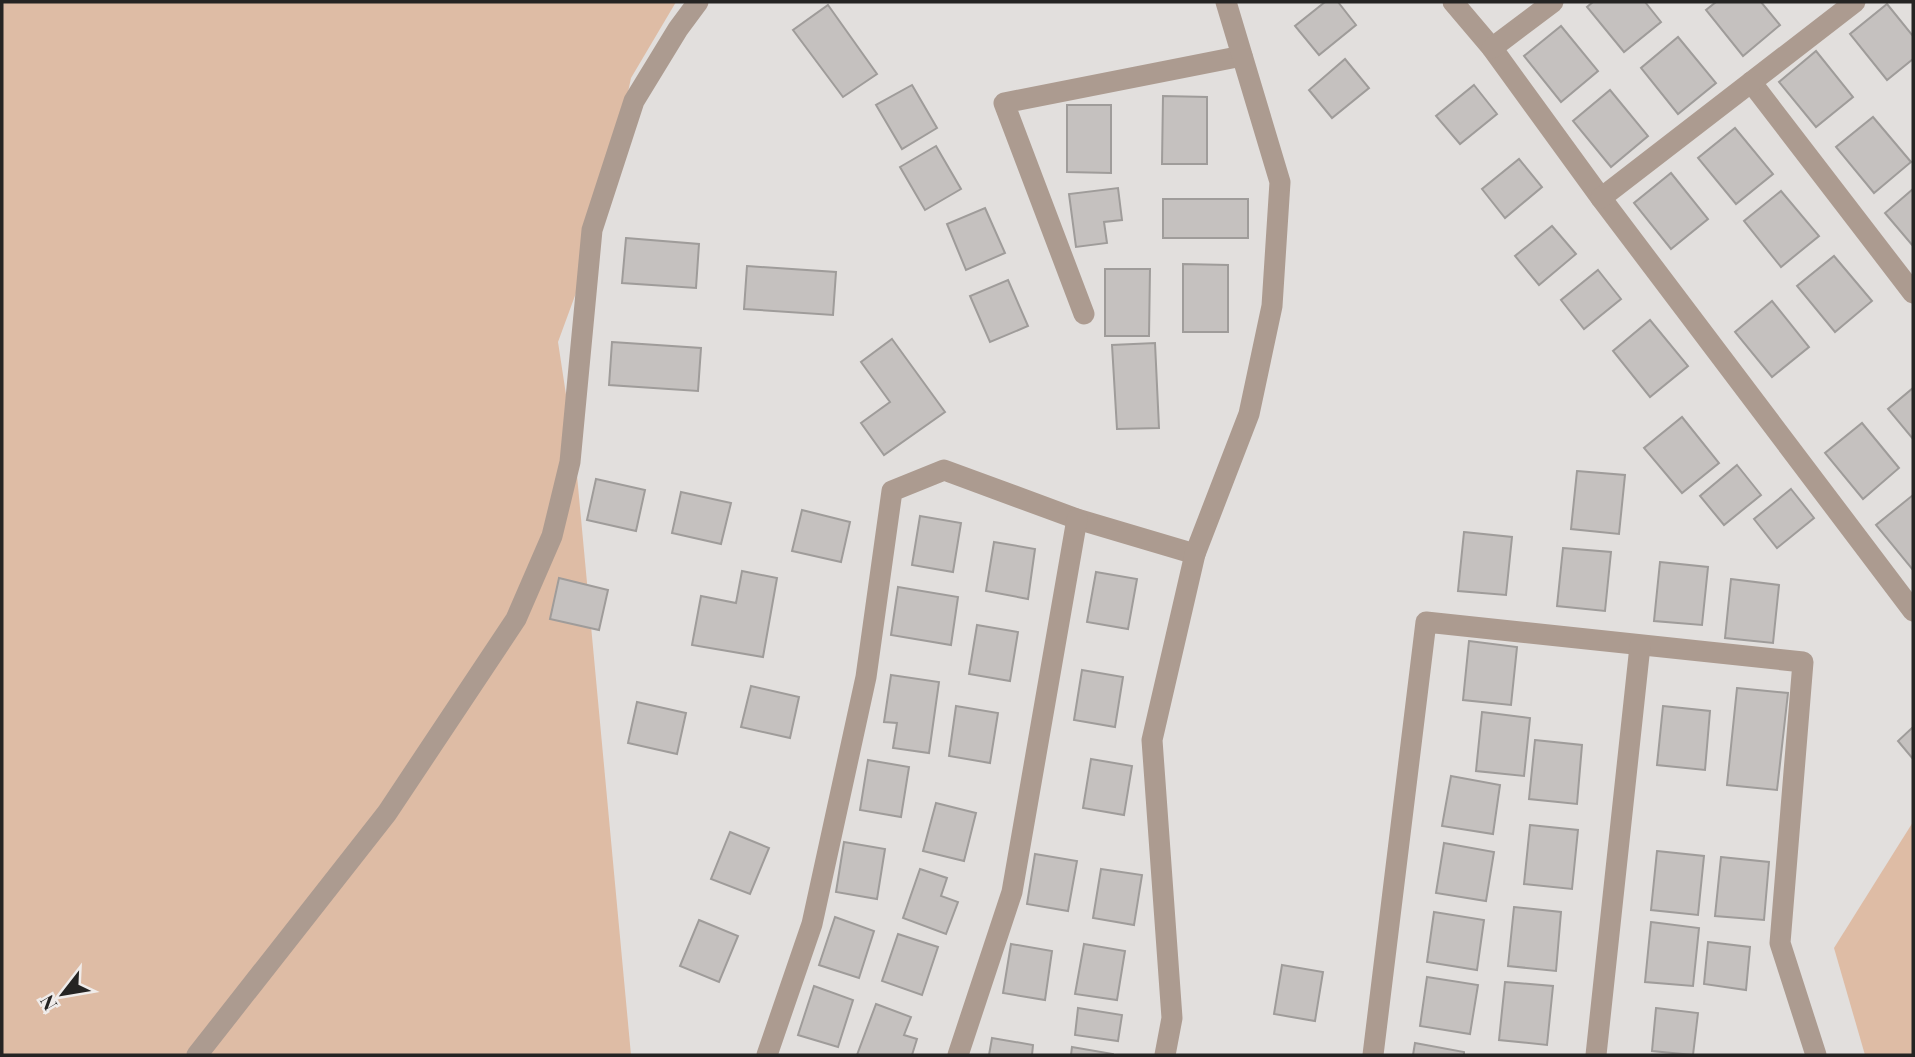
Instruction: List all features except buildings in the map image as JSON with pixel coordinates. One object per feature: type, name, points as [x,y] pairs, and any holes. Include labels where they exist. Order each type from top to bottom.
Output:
[{"type":"street","points":[[197,1055],[387,813],[516,619],[552,536],[570,462],[592,230],[634,101],[678,29],[698,2]]},
{"type":"street","points":[[1165,1055],[1172,1018],[1152,740],[1195,554],[1249,414],[1272,306],[1280,182],[1226,2]]},
{"type":"street","points":[[1453,2],[1492,48],[1601,198],[1913,611]]},
{"type":"street","points":[[1492,48],[1553,2]]},
{"type":"street","points":[[1601,198],[1855,2]]},
{"type":"street","points":[[1083,314],[1004,103],[1241,56]]},
{"type":"street","points":[[1751,82],[1913,293]]},
{"type":"street","points":[[767,1055],[812,925],[866,677],[891,491],[944,470],[1077,519],[1195,554]]},
{"type":"street","points":[[958,1055],[1012,892],[1077,519]]},
{"type":"street","points":[[1373,1055],[1426,622],[1803,662],[1780,943],[1816,1055]]},
{"type":"street","points":[[1596,1055],[1640,646]]},
{"type":"shaded area","points":[[2,2],[676,2],[631,78],[598,233],[558,342],[575,454],[631,1055],[2,1055]]},
{"type":"shaded area","points":[[1913,822],[1913,1055],[1865,1055],[1834,948]]}]
